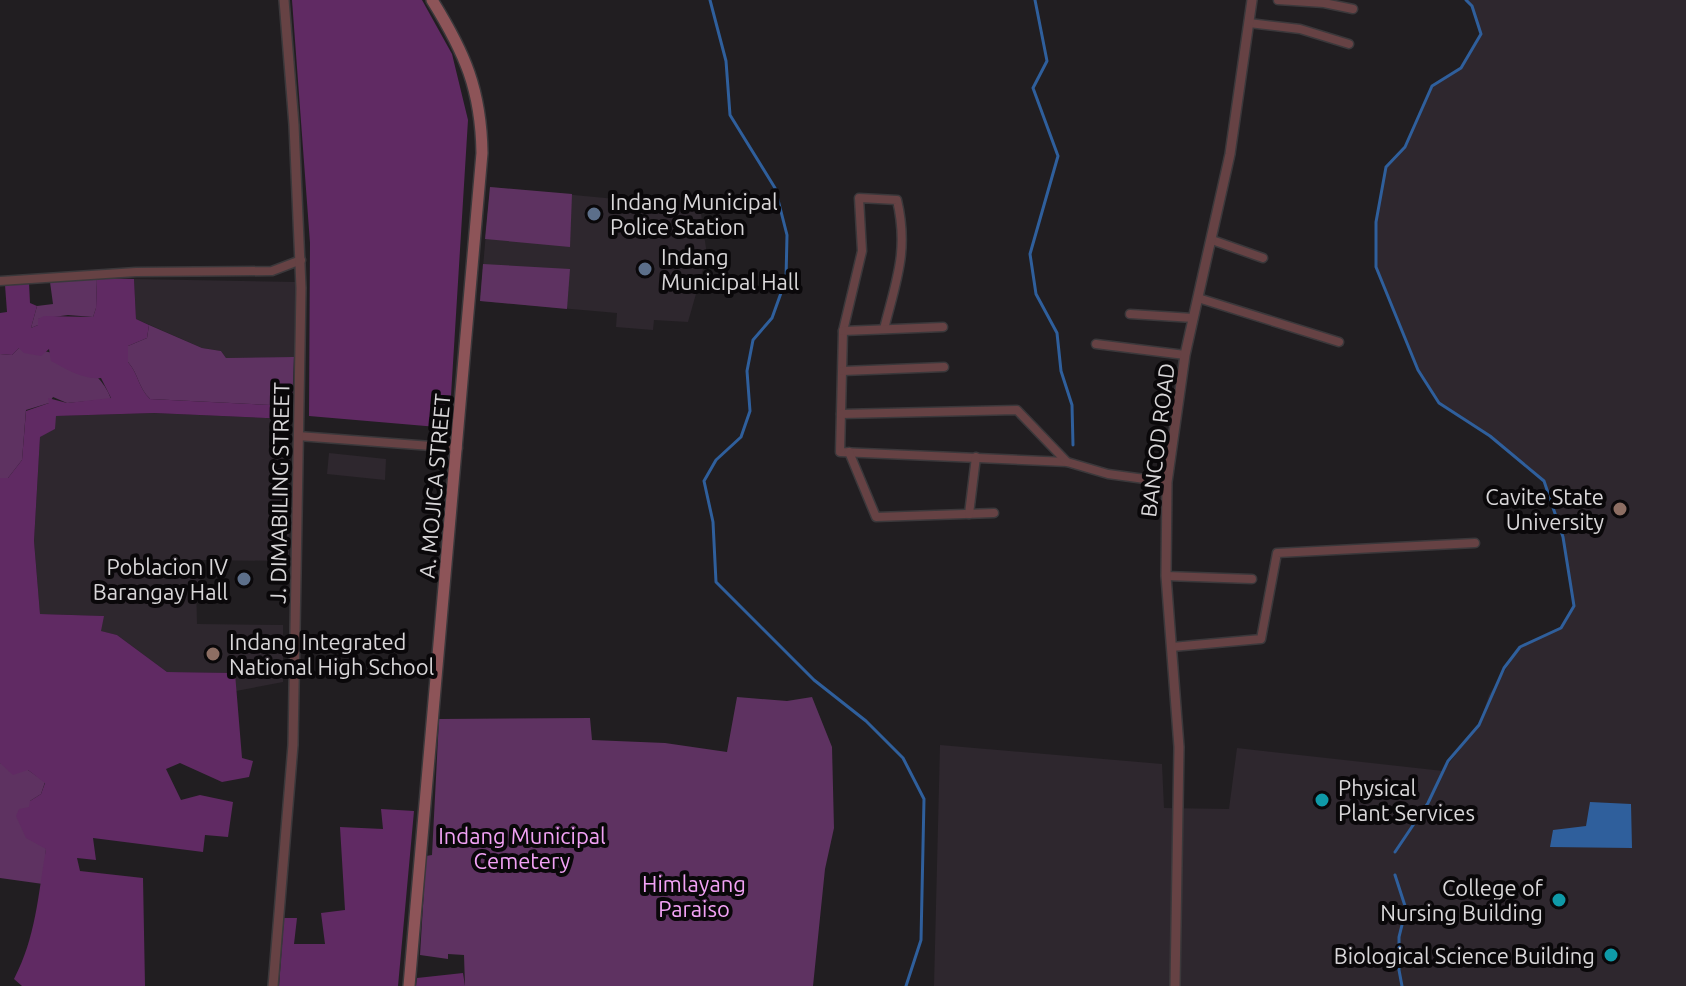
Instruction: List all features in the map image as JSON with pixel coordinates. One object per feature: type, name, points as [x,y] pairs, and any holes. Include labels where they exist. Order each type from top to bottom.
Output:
[{"type":"main road","name":"A. MOJICA STREET","points":[[409,986],[458,448],[482,138],[476,90],[469,66],[432,0]]},
{"type":"street","name":"J. DIMABILING STREET","points":[[273,986],[292,760],[301,260],[284,0]]},
{"type":"street","name":"BANCOD ROAD","points":[[1175,986],[1179,747],[1166,576],[1167,482],[1185,355],[1230,154],[1252,0]]},
{"type":"street","points":[[1278,0],[1353,9]]},
{"type":"street","points":[[1249,23],[1300,29],[1349,44]]},
{"type":"street","points":[[884,329],[904,250],[902,222],[897,200],[859,198],[862,251],[843,331],[840,452],[1067,462],[1113,475],[1167,482]]},
{"type":"street","points":[[1212,240],[1263,258]]},
{"type":"street","points":[[0,281],[136,272],[272,271],[301,260]]},
{"type":"street","points":[[1198,298],[1339,342]]},
{"type":"street","points":[[1130,314],[1193,318]]},
{"type":"street","points":[[843,331],[943,327]]},
{"type":"street","points":[[1096,344],[1185,355]]},
{"type":"street","points":[[843,371],[944,367]]},
{"type":"street","points":[[841,414],[1017,410],[1067,462]]},
{"type":"street","points":[[298,436],[458,448]]},
{"type":"street","points":[[849,452],[876,517],[994,513]]},
{"type":"street","points":[[969,514],[976,457]]},
{"type":"street","points":[[1172,647],[1261,639],[1277,553],[1475,543]]},
{"type":"street","points":[[1166,576],[1252,579]]},
{"type":"shaded area","points":[[292,0],[422,0],[452,54],[468,120],[449,428],[309,416],[310,243]]},
{"type":"shaded area","name":"Cavite State University","points":[[1466,0],[1686,0],[1686,986],[934,986],[940,745],[1162,764],[1164,808],[1229,809],[1237,748],[1443,771],[1479,725],[1489,695],[1520,647],[1561,628],[1573,605],[1563,537],[1544,481],[1490,436],[1439,403],[1418,370],[1376,267],[1376,222],[1386,167],[1405,147],[1432,86],[1461,68],[1481,34],[1472,6]]},
{"type":"shaded area","points":[[490,187],[700,207],[707,255],[688,322],[654,320],[653,330],[616,327],[617,313],[480,301]]},
{"type":"shaded area","points":[[97,278],[134,279],[136,319],[149,325],[147,338],[128,346],[128,362],[150,399],[292,406],[291,419],[154,413],[56,416],[55,429],[40,437],[34,541],[40,614],[104,616],[101,631],[117,635],[167,672],[235,673],[242,758],[253,761],[249,777],[222,782],[180,763],[166,769],[181,800],[200,795],[233,802],[228,837],[205,835],[203,852],[93,838],[96,860],[77,858],[80,871],[143,878],[145,986],[22,986],[14,979],[32,932],[46,849],[26,838],[16,816],[19,809],[29,807],[30,801],[41,794],[45,783],[28,770],[13,775],[0,763],[0,478],[8,478],[22,460],[26,411],[49,403],[48,398],[67,403],[111,398],[101,378],[82,376],[51,361],[49,349],[41,356],[24,353],[19,348],[12,355],[0,354],[0,313],[7,312],[5,285],[29,283],[30,303],[37,306],[31,328],[38,325],[38,319],[44,316],[93,317]]},
{"type":"shaded area","points":[[134,279],[296,282],[294,357],[226,358],[221,351],[202,348],[136,319]]},
{"type":"shaded area","points":[[154,413],[291,419],[289,561],[200,560],[200,582],[196,582],[197,624],[283,625],[283,682],[236,691],[234,673],[167,672],[117,635],[100,631],[103,616],[40,614],[34,541],[40,436],[55,429],[55,416]]},
{"type":"shaded area","points":[[329,453],[386,459],[385,480],[327,474]]},
{"type":"shaded area","points":[[381,809],[414,811],[398,986],[279,986],[284,918],[297,918],[294,944],[325,944],[321,913],[345,910],[340,827],[383,829]]},
{"type":"shaded area","points":[[463,973],[465,986],[416,986],[417,978]]},
{"type":"green space","points":[[490,187],[572,194],[570,247],[485,239]]},
{"type":"green space","points":[[483,264],[570,269],[567,309],[480,301]]},
{"type":"green space","points":[[97,278],[93,317],[68,315],[38,319],[38,325],[31,328],[37,306],[53,304],[50,282]]},
{"type":"green space","points":[[149,325],[202,348],[221,351],[226,358],[294,357],[292,406],[150,399],[128,362],[128,346],[147,338]]},
{"type":"green space","points":[[19,348],[73,360],[96,376],[111,399],[67,403],[53,397],[49,403],[26,410],[22,460],[8,478],[0,478],[0,354],[12,355]]},
{"type":"green space","name":"Himlayang Paraiso","points":[[737,697],[787,701],[812,697],[832,747],[834,828],[825,869],[813,986],[465,986],[464,955],[448,954],[448,959],[420,955],[426,856],[432,855],[439,719],[590,718],[592,740],[665,743],[727,752]]},
{"type":"green space","points":[[0,763],[28,770],[45,782],[41,794],[30,801],[46,849],[43,884],[0,878]]},
{"type":"water","points":[[1590,802],[1631,804],[1632,848],[1550,847],[1553,830],[1586,826]]},
{"type":"waterway","points":[[710,0],[726,61],[730,115],[775,188],[787,235],[786,279],[772,318],[753,340],[747,371],[750,411],[741,437],[716,460],[704,481],[713,522],[716,582],[814,680],[866,721],[903,758],[924,799],[921,940],[906,986]]},
{"type":"waterway","points":[[1035,0],[1047,61],[1033,88],[1058,156],[1030,254],[1036,294],[1057,333],[1061,371],[1072,405],[1073,445]]},
{"type":"waterway","points":[[1395,852],[1428,803],[1448,761],[1479,725],[1504,668],[1520,647],[1561,628],[1574,606],[1563,537],[1544,481],[1490,436],[1439,403],[1418,370],[1376,267],[1376,222],[1386,167],[1405,147],[1432,86],[1461,68],[1481,34],[1472,6],[1466,0]]},
{"type":"waterway","points":[[1395,875],[1406,909],[1399,937],[1402,986]]},
{"type":"place","name":"Indang Municipal Police Station","points":[[594,214]]},
{"type":"place","name":"Indang Municipal Hall","points":[[645,269]]},
{"type":"place","name":"Cavite State University","points":[[1620,509]]},
{"type":"place","name":"Poblacion IV Barangay Hall","points":[[244,579]]},
{"type":"place","name":"Indang Integrated National High School","points":[[213,654]]},
{"type":"place","name":"Physical Plant Services","points":[[1322,800]]},
{"type":"place","name":"College of Nursing Building","points":[[1559,900]]},
{"type":"place","name":"Biological Science Building","points":[[1611,955]]},
{"type":"park label","name":"Indang Municipal Cemetery","points":[[522,848]]}]
